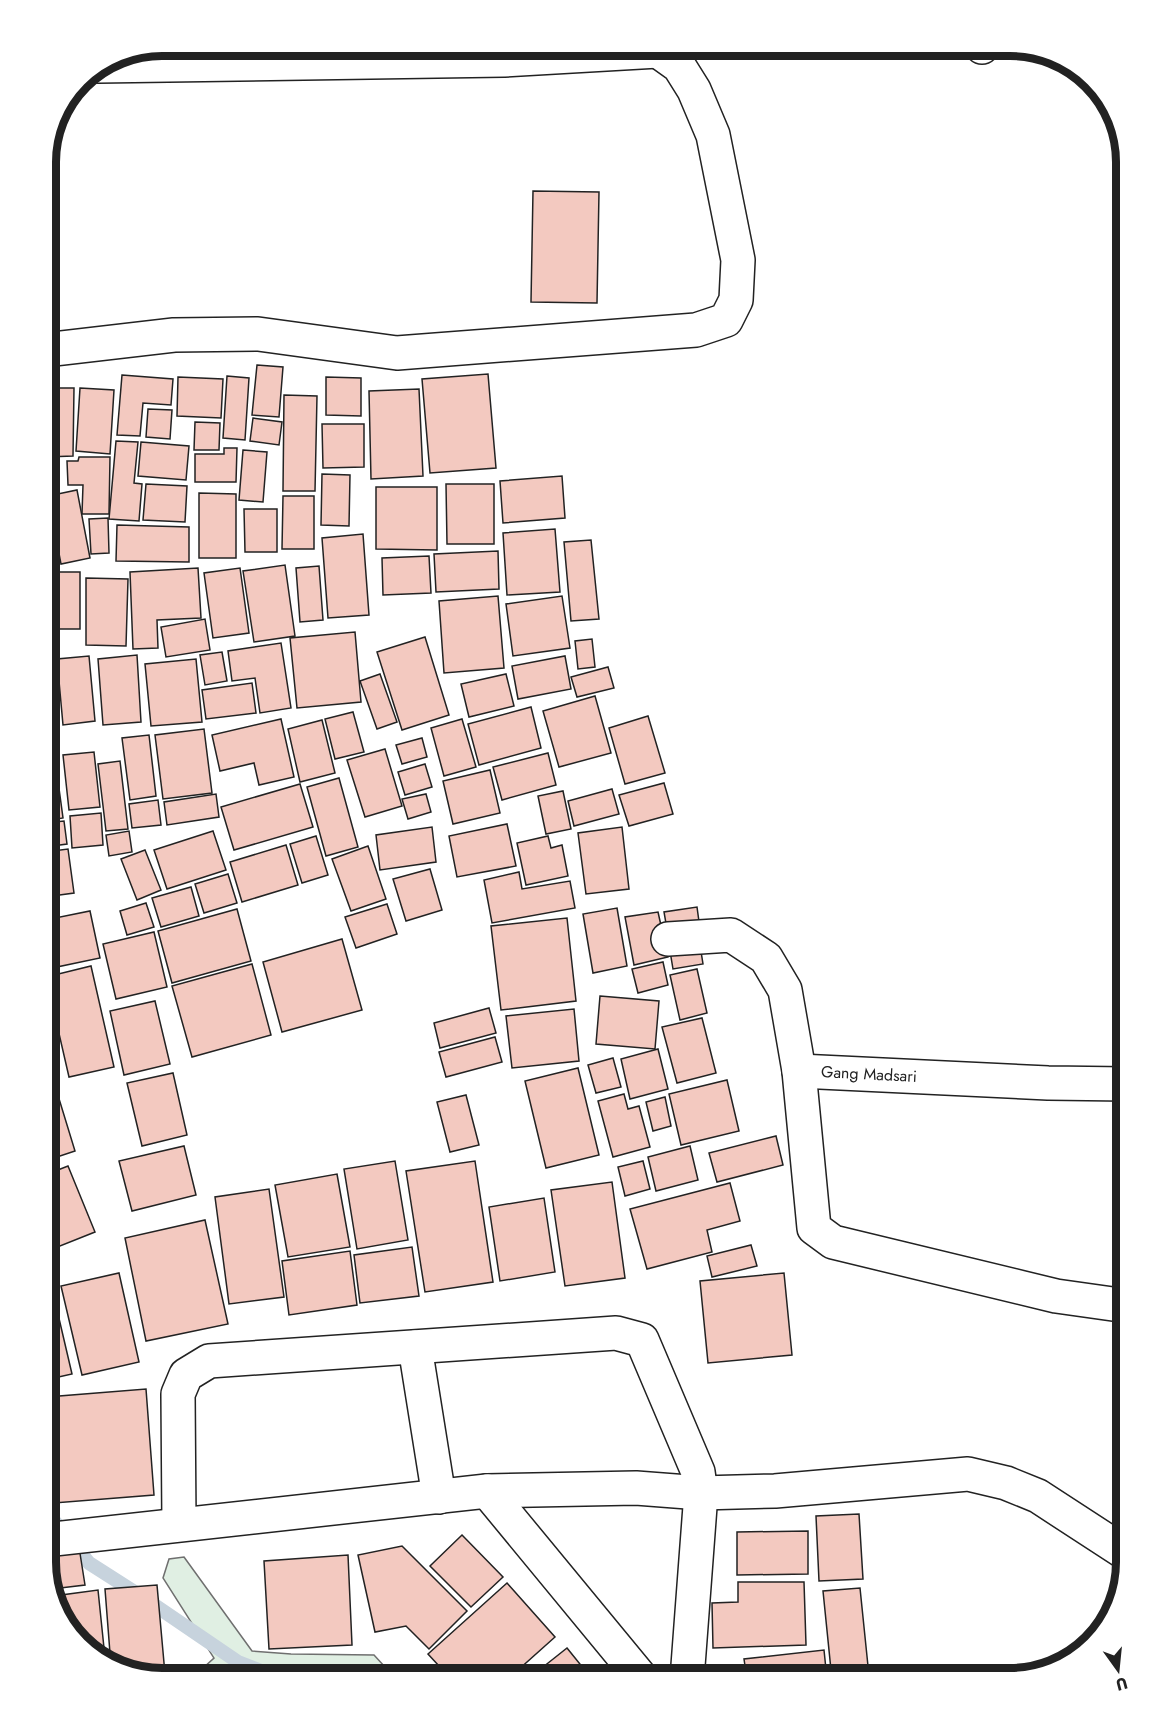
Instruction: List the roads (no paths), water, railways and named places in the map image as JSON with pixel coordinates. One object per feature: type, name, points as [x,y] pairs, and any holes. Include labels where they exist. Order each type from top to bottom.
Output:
[{"type":"street","points":[[116,66],[504,60],[555,56]]},
{"type":"street","points":[[56,349],[174,335],[258,334],[397,352],[696,330],[726,320],[736,300],[738,260],[713,135],[694,90],[679,66],[667,56]]},
{"type":"street","name":"Gang Madsari","points":[[668,939],[731,936],[766,958],[785,990],[799,1071],[1048,1083],[1116,1084]]},
{"type":"street","points":[[799,1071],[814,1228],[833,1242],[1056,1296],[1116,1304]]},
{"type":"street","points":[[179,1524],[178,1394],[186,1375],[209,1361],[616,1333],[642,1340],[699,1483],[688,1668]]},
{"type":"street","points":[[415,1347],[439,1497]]},
{"type":"street","points":[[56,1539],[487,1491],[636,1488],[699,1483],[776,1471],[964,1454],[1016,1463],[1049,1480],[1116,1525]]},
{"type":"street","points":[[699,1483],[775,1491],[968,1474],[1006,1483],[1038,1496],[1116,1547]]},
{"type":"street","points":[[487,1491],[633,1668]]},
{"type":"waterway","points":[[56,1523],[89,1563],[238,1662],[254,1668]]}]
